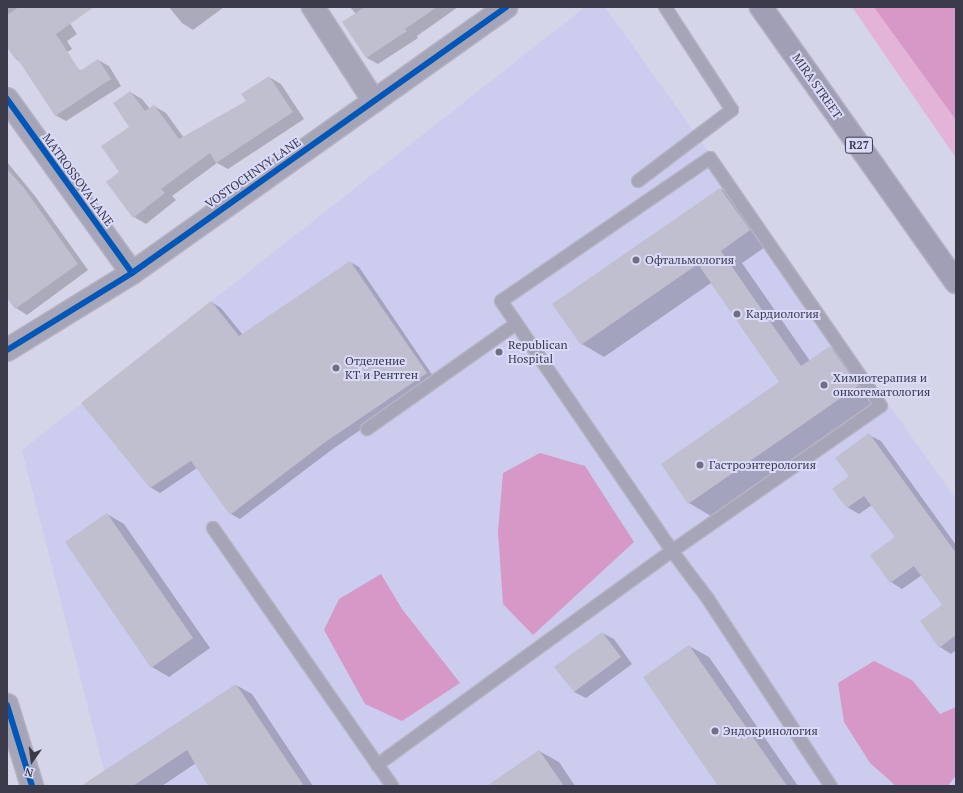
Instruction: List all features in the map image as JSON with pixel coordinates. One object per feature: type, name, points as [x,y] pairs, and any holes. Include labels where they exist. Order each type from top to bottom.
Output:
[{"type":"main road","name":"MIRA STREET","points":[[761,7],[956,282]]},
{"type":"street","points":[[313,7],[374,101]]},
{"type":"street","name":"VOSTOCHNYY LANE","points":[[7,350],[132,273],[506,7]]},
{"type":"street","name":"MATROSSOVA LANE","points":[[7,99],[132,273]]},
{"type":"street","points":[[7,705],[32,786]]},
{"type":"lane","points":[[638,182],[732,110],[665,7]]},
{"type":"lane","points":[[377,765],[672,551],[881,406],[710,158],[501,301],[672,551],[708,599],[831,786]]},
{"type":"lane","points":[[367,428],[516,324]]},
{"type":"lane","points":[[213,528],[392,786]]},
{"type":"shaded area","name":"Republican Hospital","points":[[585,7],[605,7],[956,499],[956,786],[108,786],[22,450]]},
{"type":"shaded area","points":[[852,7],[956,7],[956,158]]},
{"type":"shaded area","points":[[874,7],[956,7],[956,120]]},
{"type":"shaded area","points":[[540,453],[585,466],[634,542],[533,635],[503,604],[498,532],[503,473]]},
{"type":"shaded area","points":[[381,574],[402,609],[460,683],[402,721],[365,704],[324,630],[339,599]]},
{"type":"shaded area","points":[[874,661],[912,680],[940,714],[956,707],[956,775],[948,786],[896,786],[870,763],[844,722],[838,683]]},
{"type":"building","points":[[19,7],[94,7],[56,34],[80,71],[98,59],[111,79],[55,116],[17,58],[15,59],[7,47],[7,15]]},
{"type":"building","points":[[365,7],[437,7],[405,29],[407,31],[366,58],[342,22]]},
{"type":"building","points":[[269,76],[293,112],[216,163],[210,153],[161,189],[165,193],[133,218],[106,182],[119,172],[101,146],[129,127],[113,103],[130,91],[145,111],[154,105],[179,139],[246,101],[241,94]]},
{"type":"building","points":[[7,169],[24,188],[78,264],[15,309],[7,298]]},
{"type":"building","points":[[720,188],[750,230],[721,251],[801,366],[830,346],[858,386],[688,504],[661,464],[779,382],[698,264],[581,345],[552,304]]},
{"type":"building","points":[[350,261],[427,373],[324,443],[230,515],[191,461],[150,488],[81,403],[211,301],[239,336]]},
{"type":"building","points":[[869,433],[956,553],[956,635],[939,648],[920,621],[942,605],[914,566],[890,583],[870,555],[895,537],[864,496],[847,508],[832,489],[849,476],[835,458]]},
{"type":"building","points":[[107,513],[193,638],[151,668],[65,542]]},
{"type":"building","points":[[602,632],[621,657],[574,692],[554,667]]},
{"type":"building","name":"Эндокринология","points":[[689,645],[787,786],[718,786],[643,677]]},
{"type":"building","points":[[236,684],[304,786],[208,786],[187,750],[133,786],[81,786]]},
{"type":"building","points":[[539,750],[564,786],[487,786]]},
{"type":"cycle path","points":[[7,350],[132,273],[506,7]]},
{"type":"cycle path","points":[[7,99],[132,273]]},
{"type":"cycle path","points":[[7,705],[32,786]]},
{"type":"place","name":"Офтальмология","points":[[636,260]]},
{"type":"place","name":"Кардиология","points":[[737,314]]},
{"type":"place","name":"Republican Hospital","points":[[499,352]]},
{"type":"place","name":"Отделение КТ и Рентген","points":[[336,368]]},
{"type":"place","name":"Химиотерапия и онкогематология","points":[[824,385]]},
{"type":"place","name":"Гастроэнтерология","points":[[700,465]]},
{"type":"place","name":"Эндокринология","points":[[715,731]]}]
